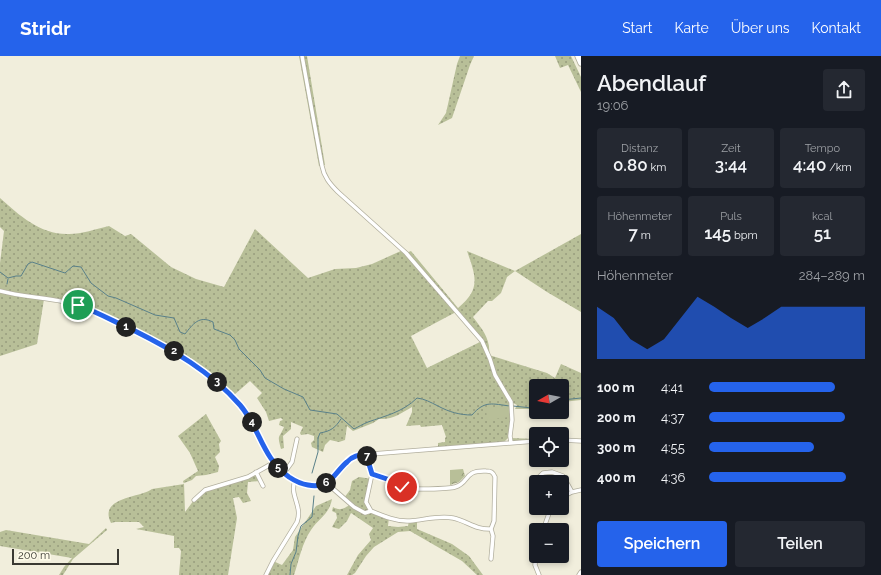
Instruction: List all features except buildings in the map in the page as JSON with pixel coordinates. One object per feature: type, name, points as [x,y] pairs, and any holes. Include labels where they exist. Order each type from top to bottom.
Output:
[{"type":"highway","points":[[578,56],[581,63]]},
{"type":"street","points":[[302,56],[323,172],[328,181],[338,192],[406,253],[482,341],[495,375],[511,402],[511,443]]},
{"type":"street","points":[[0,291],[64,301],[92,310],[170,348],[203,369],[228,391],[249,416],[266,452],[273,463],[295,481],[309,486],[320,485],[330,481],[350,459],[359,455],[529,442]]},
{"type":"street","points":[[284,473],[292,462],[297,439]]},
{"type":"street","points":[[569,440],[581,441]]},
{"type":"street","points":[[366,454],[372,474],[366,502],[371,511]]},
{"type":"street","points":[[194,500],[205,490],[221,484],[234,482],[273,463]]},
{"type":"street","points":[[372,474],[407,489],[452,487],[460,484],[474,471],[492,472],[495,477],[494,521],[491,529],[493,536],[490,559]]},
{"type":"street","points":[[256,472],[263,486]]},
{"type":"street","points":[[541,475],[543,473],[552,472],[560,475]]},
{"type":"street","points":[[266,575],[299,517],[299,508],[293,488],[295,481]]},
{"type":"street","points":[[330,481],[331,487],[354,507],[365,513],[371,511],[399,520],[409,521],[425,518],[453,518],[478,528],[491,529]]},
{"type":"street","points":[[569,487],[572,492]]},
{"type":"street","points":[[569,494],[581,490]]},
{"type":"street","points":[[535,563],[539,575]]},
{"type":"green space","points":[[299,56],[307,56],[325,165],[319,166]]},
{"type":"green space","points":[[460,56],[474,56],[452,118],[438,125],[446,113]]},
{"type":"green space","points":[[555,56],[571,56],[581,77],[581,92],[568,65],[560,68]]},
{"type":"green space","points":[[0,198],[23,218],[40,228],[49,231],[74,234],[109,226],[125,236],[131,234],[171,267],[196,279],[224,287],[255,229],[308,278],[335,269],[356,268],[372,264],[403,250],[406,253],[411,251],[458,308],[470,295],[474,282],[473,268],[467,251],[515,271],[507,277],[501,293],[492,301],[488,301],[473,317],[483,330],[487,339],[489,344],[489,355],[547,373],[555,378],[561,364],[581,373],[581,400],[569,401],[569,379],[529,379],[529,409],[515,409],[517,405],[511,402],[511,438],[529,439],[529,441],[507,443],[509,437],[504,442],[438,447],[438,443],[445,442],[446,437],[442,425],[421,427],[420,425],[406,426],[412,412],[412,407],[393,417],[379,419],[353,431],[347,426],[345,440],[339,442],[330,440],[325,445],[323,452],[312,447],[311,443],[314,440],[314,436],[308,434],[301,435],[300,433],[303,427],[291,422],[291,429],[283,436],[284,448],[281,449],[279,439],[284,427],[279,425],[280,421],[283,420],[281,418],[269,421],[266,412],[257,398],[262,393],[250,381],[234,395],[231,395],[203,369],[170,349],[78,305],[44,299],[37,344],[0,356],[0,263],[4,231],[0,227]],"holes":[[[456,312],[482,341],[427,368],[411,336]]]},
{"type":"green space","points":[[581,234],[581,312],[515,271]]},
{"type":"green space","points":[[507,406],[509,417],[487,420],[486,408]]},
{"type":"green space","points":[[206,414],[221,441],[219,444],[220,452],[215,457],[219,466],[218,472],[196,476],[192,480],[184,483],[185,512],[194,500],[205,490],[234,482],[256,472],[260,481],[248,482],[247,493],[251,501],[243,503],[239,497],[233,498],[237,518],[228,575],[179,575],[181,551],[179,548],[174,548],[174,536],[136,529],[144,527],[139,522],[111,523],[109,514],[110,508],[115,503],[152,489],[184,484],[183,481],[198,471],[190,453],[178,436]]},
{"type":"green space","points":[[463,469],[465,476],[459,482],[450,485],[450,470]]},
{"type":"green space","points":[[359,477],[372,479],[366,502],[371,511],[389,517],[388,526],[408,526],[409,521],[417,520],[417,529],[452,544],[469,556],[483,575],[477,575],[462,561],[410,531],[398,532],[374,547],[355,573],[352,575],[347,575],[358,555],[371,540],[369,534],[373,528],[351,513],[347,521],[339,529],[332,527],[337,518],[336,513],[332,511],[333,507],[342,509],[350,504],[344,498],[350,490],[352,481]]},
{"type":"green space","points":[[332,499],[329,509],[308,535],[294,575],[266,575],[273,561],[282,565],[293,550],[295,537],[316,506]]},
{"type":"green space","points":[[106,528],[107,530],[73,559],[63,575],[59,575],[72,558],[0,546],[0,532],[6,530],[89,544]]},
{"type":"waterway","points":[[0,272],[8,278],[21,276],[28,264],[32,262],[65,273],[73,266],[81,267],[91,283],[108,296],[155,315],[174,318],[180,332],[185,334],[200,320],[208,320],[213,322],[214,329],[230,335],[235,340],[239,349],[260,370],[265,378],[284,389],[303,397],[310,410],[337,414],[354,429],[400,410],[412,403],[417,398],[423,399],[450,411],[468,415],[472,415],[481,407],[489,404],[510,406]]},
{"type":"waterway","points":[[7,284],[8,279]]},
{"type":"waterway","points":[[569,399],[581,398]]},
{"type":"waterway","points":[[513,406],[529,408]]},
{"type":"waterway","points":[[312,473],[318,452],[318,438],[320,433],[332,429],[341,419]]},
{"type":"waterway","points":[[290,575],[291,564],[296,552],[301,526],[312,517],[314,496]]},
{"type":"route","points":[[78,305],[92,310],[170,348],[203,369],[228,391],[241,406],[253,423],[262,444],[273,463],[295,481],[309,486],[326,483],[334,478],[350,459],[355,456],[366,454],[372,474],[387,479],[402,487]]}]
